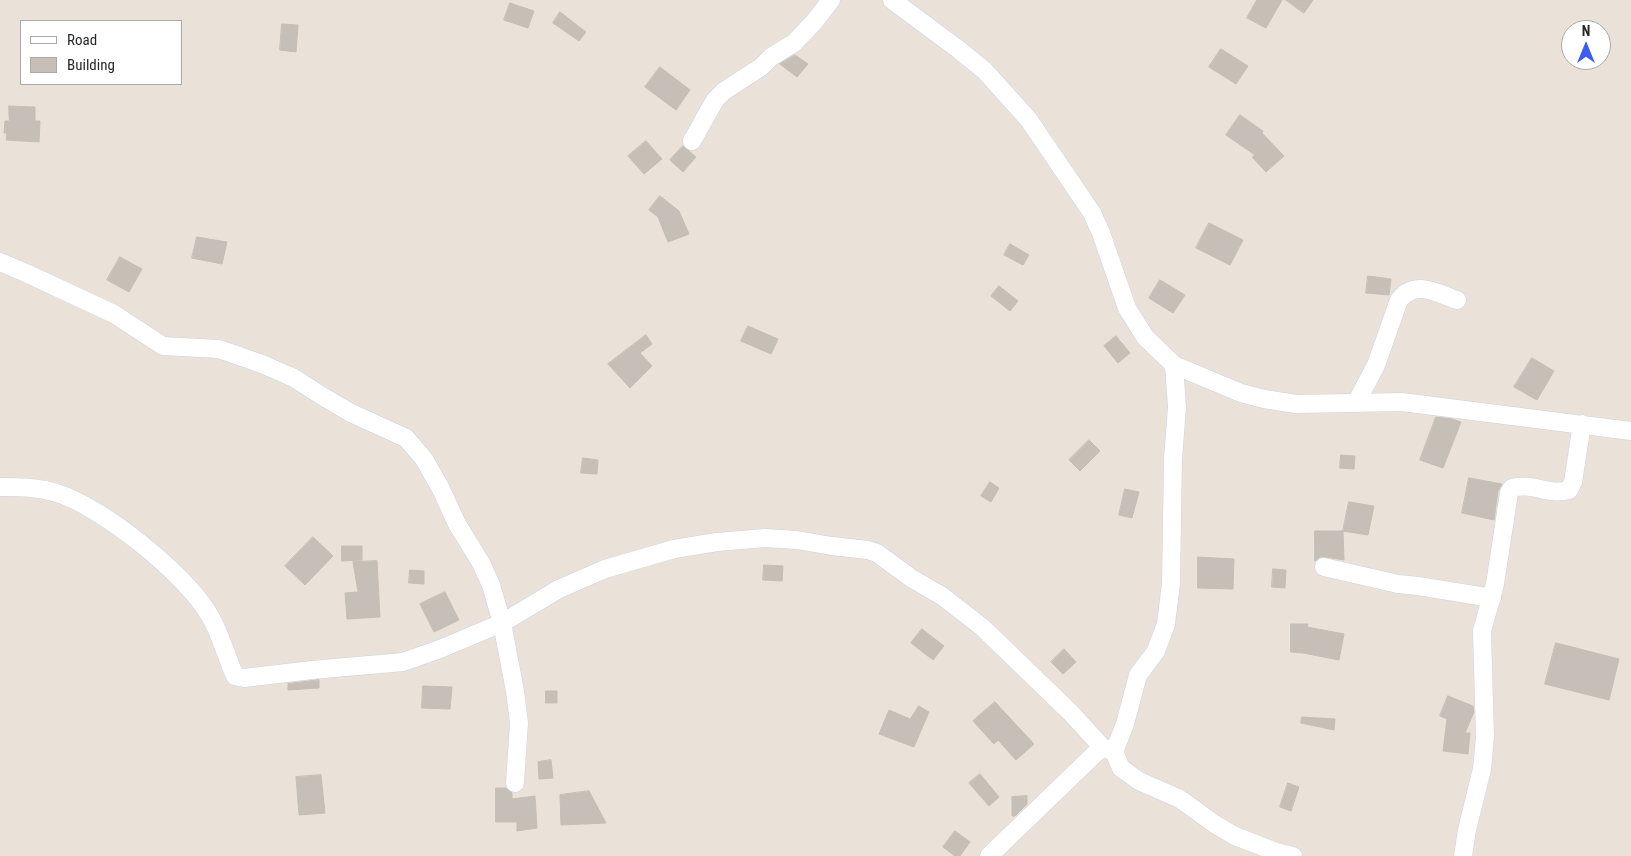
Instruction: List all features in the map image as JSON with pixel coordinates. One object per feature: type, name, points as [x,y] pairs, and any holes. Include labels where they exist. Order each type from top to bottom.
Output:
[{"type":"street","points":[[692,141],[715,100],[761,67],[771,57],[794,43],[814,22],[830,0]]},
{"type":"street","points":[[892,0],[985,71],[1029,120],[1092,213],[1101,233],[1127,308],[1145,336],[1174,364],[1241,393],[1296,404],[1402,402],[1631,430]]},
{"type":"street","points":[[0,262],[114,314],[163,346],[219,349],[262,364],[294,378],[351,412],[406,438],[424,459],[491,585],[502,623],[519,723],[515,783]]},
{"type":"street","points":[[1356,403],[1376,366],[1400,300],[1405,292],[1418,288],[1457,300]]},
{"type":"street","points":[[989,856],[1108,750],[1125,724],[1138,675],[1156,651],[1166,624],[1171,583],[1173,459],[1177,407],[1174,364]]},
{"type":"street","points":[[1464,856],[1467,830],[1482,769],[1485,737],[1482,631],[1500,561],[1509,493],[1512,488],[1520,485],[1551,492],[1569,490],[1573,482],[1582,424]]},
{"type":"street","points":[[0,487],[35,487],[78,501],[154,553],[179,578],[210,614],[235,676],[244,678],[403,662],[502,623],[559,589],[605,569],[674,550],[717,542],[765,538],[797,540],[868,550],[877,553],[911,578],[942,596],[982,627],[1108,750],[1121,768],[1139,781],[1180,799],[1235,836],[1276,852],[1292,856]]},
{"type":"street","points":[[1324,567],[1398,584],[1492,598]]},
{"type":"building","points":[[1257,0],[1282,0],[1266,28],[1247,18]]},
{"type":"building","points":[[1286,0],[1313,0],[1304,13]]},
{"type":"building","points":[[510,3],[534,11],[528,28],[504,20]]},
{"type":"building","points":[[560,12],[586,32],[579,41],[553,23]]},
{"type":"building","points":[[282,24],[298,25],[296,52],[280,50]]},
{"type":"building","points":[[1221,49],[1248,66],[1236,84],[1209,67]]},
{"type":"building","points":[[795,55],[808,64],[797,77],[780,64]]},
{"type":"building","points":[[660,67],[690,90],[676,110],[645,87]]},
{"type":"building","points":[[9,106],[35,107],[35,121],[40,121],[39,142],[6,140],[7,133],[4,133],[5,121],[9,121]]},
{"type":"building","points":[[1240,115],[1263,131],[1262,133],[1284,156],[1266,172],[1252,157],[1255,155],[1226,135]]},
{"type":"building","points":[[646,141],[662,159],[644,174],[628,156]]},
{"type":"building","points":[[683,146],[696,157],[683,172],[670,160]]},
{"type":"building","points":[[660,196],[679,211],[689,234],[668,242],[658,217],[649,210]]},
{"type":"building","points":[[1209,223],[1243,240],[1230,265],[1196,248]]},
{"type":"building","points":[[197,237],[227,242],[222,264],[192,258]]},
{"type":"building","points":[[1010,244],[1029,255],[1023,265],[1004,255]]},
{"type":"building","points":[[120,257],[142,269],[129,292],[107,280]]},
{"type":"building","points":[[1368,276],[1391,279],[1389,295],[1366,293]]},
{"type":"building","points":[[1160,280],[1185,295],[1173,313],[1149,298]]},
{"type":"building","points":[[999,286],[1018,301],[1010,311],[991,296]]},
{"type":"building","points":[[748,326],[778,339],[771,354],[741,341]]},
{"type":"building","points":[[646,335],[652,344],[640,353],[652,366],[630,388],[608,364]]},
{"type":"building","points":[[1116,336],[1130,353],[1118,363],[1104,346]]},
{"type":"building","points":[[1532,358],[1554,371],[1537,400],[1514,387]]},
{"type":"building","points":[[1436,417],[1461,422],[1443,468],[1420,460]]},
{"type":"building","points":[[1089,440],[1100,451],[1080,471],[1069,460]]},
{"type":"building","points":[[1341,455],[1355,456],[1354,469],[1340,468]]},
{"type":"building","points":[[583,458],[598,460],[597,474],[581,473]]},
{"type":"building","points":[[1469,478],[1502,484],[1498,491],[1494,520],[1462,513]]},
{"type":"building","points":[[990,482],[999,488],[991,502],[981,496]]},
{"type":"building","points":[[1125,489],[1139,492],[1132,518],[1119,515]]},
{"type":"building","points":[[1349,502],[1374,506],[1368,535],[1343,531]]},
{"type":"building","points":[[1315,531],[1343,531],[1344,560],[1320,557],[1315,561]]},
{"type":"building","points":[[313,537],[333,556],[305,585],[285,566]]},
{"type":"building","points":[[342,546],[362,546],[362,560],[342,561]]},
{"type":"building","points":[[1198,557],[1234,559],[1233,589],[1198,588]]},
{"type":"building","points":[[377,561],[380,617],[347,619],[345,593],[358,592],[353,562]]},
{"type":"building","points":[[764,565],[783,566],[782,581],[763,580]]},
{"type":"building","points":[[1273,569],[1286,570],[1285,588],[1272,587]]},
{"type":"building","points":[[410,570],[424,571],[424,584],[409,583]]},
{"type":"building","points":[[445,592],[459,620],[434,632],[420,604]]},
{"type":"building","points":[[1291,624],[1308,624],[1307,627],[1344,634],[1339,660],[1291,652]]},
{"type":"building","points":[[922,629],[944,646],[933,660],[911,643]]},
{"type":"building","points":[[1556,643],[1619,659],[1609,700],[1545,684]]},
{"type":"building","points":[[1064,649],[1076,662],[1063,674],[1051,662]]},
{"type":"building","points":[[319,680],[319,688],[288,690],[288,684]]},
{"type":"building","points":[[423,686],[452,687],[450,709],[422,708]]},
{"type":"building","points":[[546,691],[557,691],[557,703],[546,703]]},
{"type":"building","points":[[1448,696],[1473,706],[1474,712],[1465,733],[1470,733],[1468,754],[1443,751],[1447,719],[1440,716]]},
{"type":"building","points":[[995,702],[1034,744],[1016,760],[998,740],[994,744],[973,721]]},
{"type":"building","points":[[919,706],[929,712],[914,747],[879,734],[889,710],[910,719]]},
{"type":"building","points":[[1302,717],[1335,719],[1334,730],[1301,723]]},
{"type":"building","points":[[551,760],[553,778],[539,779],[538,762]]},
{"type":"building","points":[[980,774],[999,797],[989,806],[969,783]]},
{"type":"building","points":[[321,775],[325,813],[299,815],[296,777]]},
{"type":"building","points":[[1288,783],[1299,787],[1291,811],[1280,807]]},
{"type":"building","points":[[496,788],[506,788],[512,793],[512,799],[535,796],[537,828],[517,831],[517,822],[496,822]]},
{"type":"building","points":[[589,791],[606,823],[561,825],[560,795]]},
{"type":"building","points":[[1027,796],[1027,804],[1015,816],[1012,816],[1012,797]]},
{"type":"building","points":[[955,831],[970,842],[960,856],[955,856],[943,847]]}]
